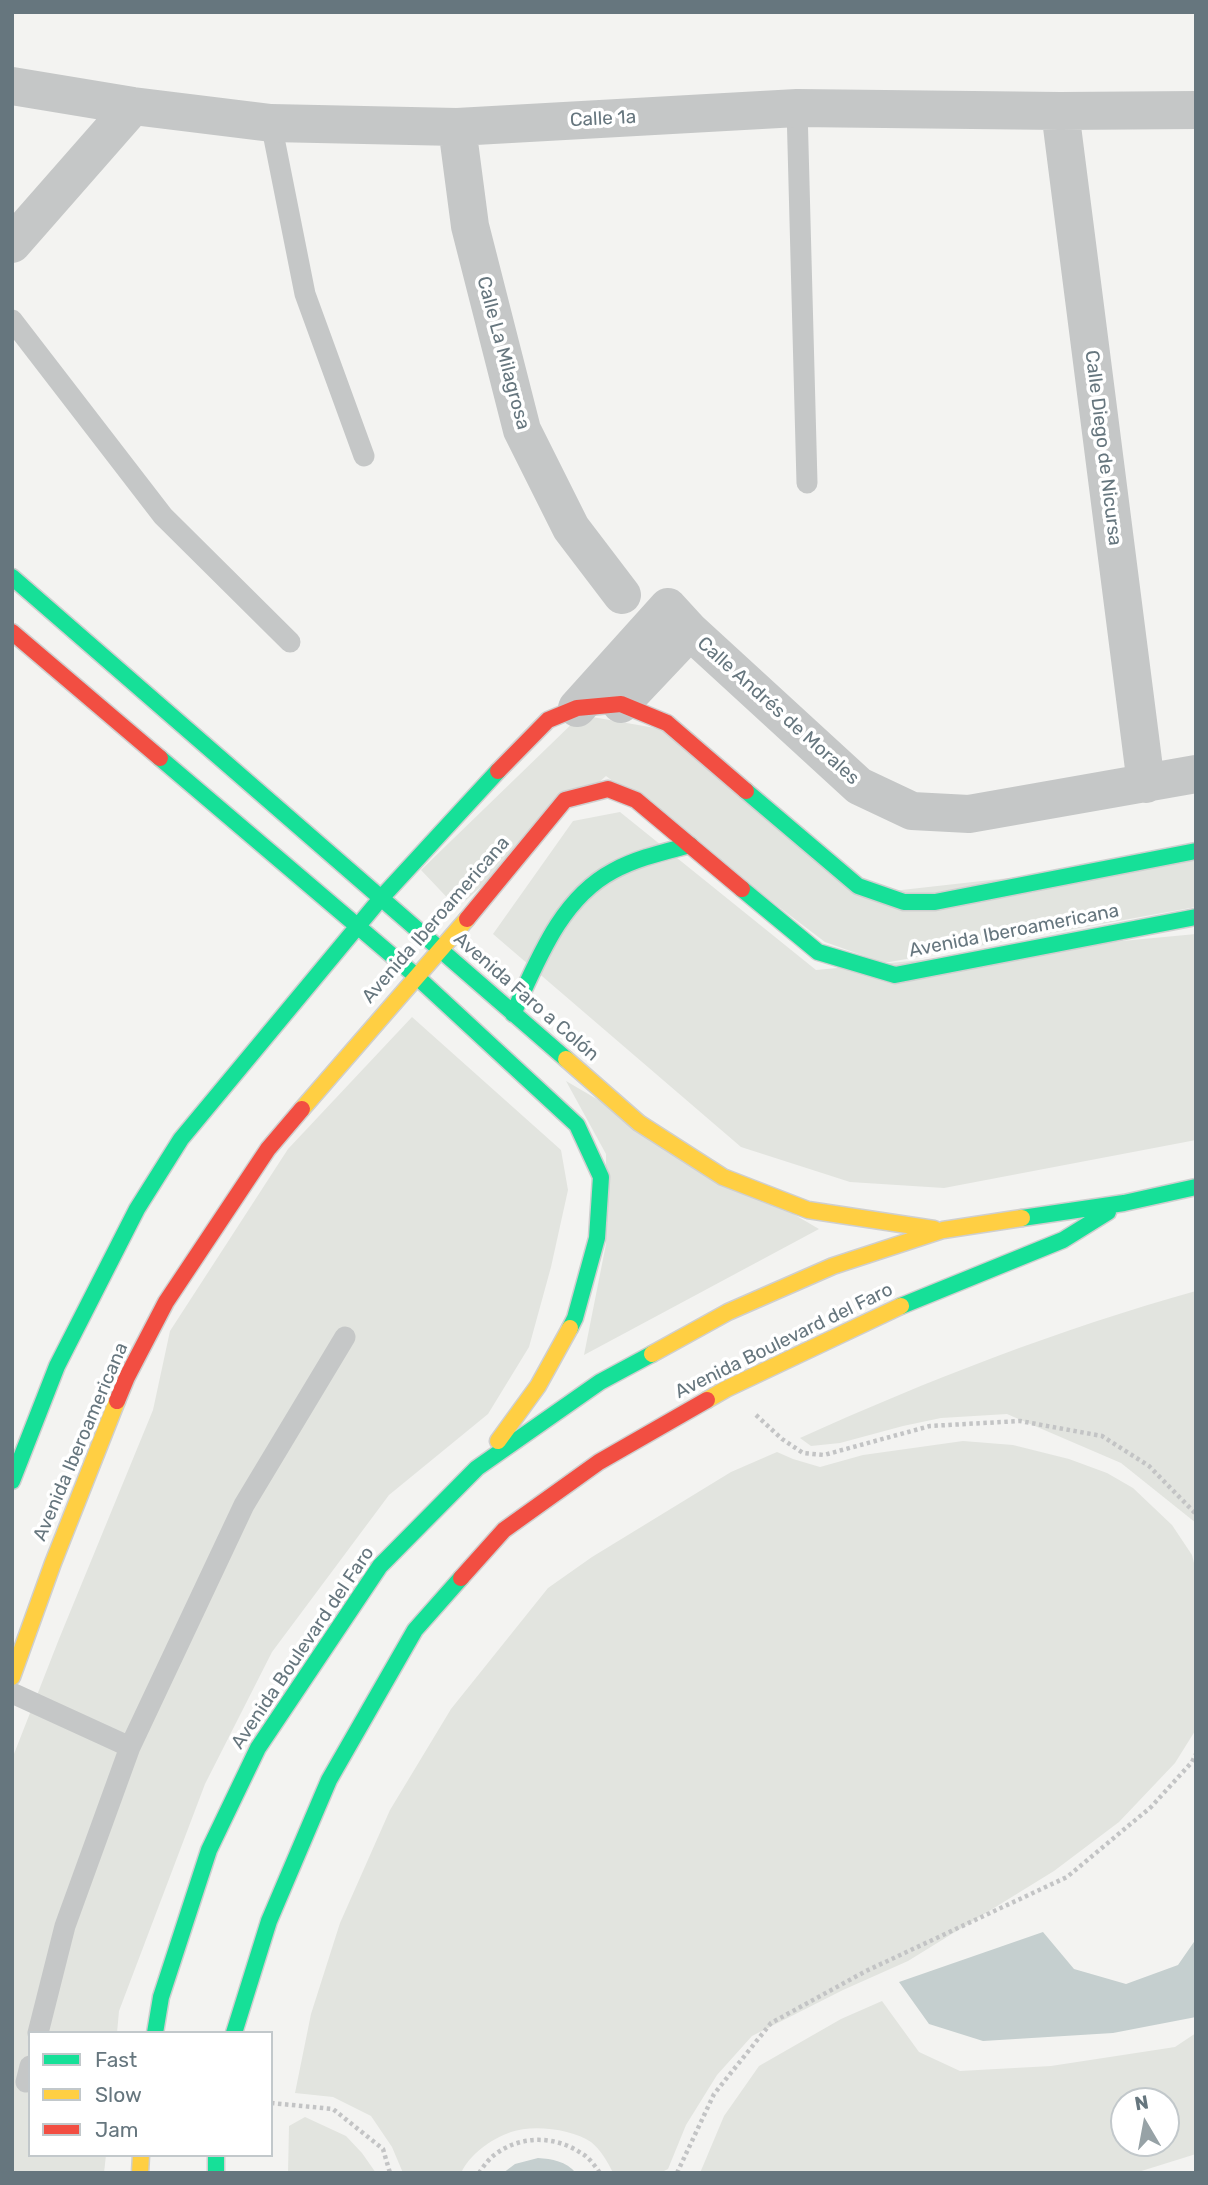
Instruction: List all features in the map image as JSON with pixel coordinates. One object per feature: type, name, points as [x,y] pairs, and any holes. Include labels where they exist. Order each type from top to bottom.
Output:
[{"type":"street","name":"Calle 1a","points":[[12,86],[133,106],[271,123],[457,127],[797,108],[1196,110]]},
{"type":"street","points":[[12,244],[133,106]]},
{"type":"street","name":"Calle Diego de Nicursa","points":[[1059,111],[1146,784]]},
{"type":"street","name":"Calle La Milagrosa","points":[[457,127],[470,226],[522,430],[570,528],[622,595]]},
{"type":"street","name":"Avenida Faro a Colón","points":[[12,577],[639,1123],[723,1177],[808,1210],[943,1230]]},
{"type":"street","points":[[577,708],[679,619]]},
{"type":"street","name":"Calle Andrés de Morales","points":[[621,704],[679,619],[859,786],[912,811],[969,814],[1196,774]]},
{"type":"street","points":[[12,632],[416,976],[577,1125],[601,1177],[597,1238],[575,1318],[538,1386],[477,1468]]},
{"type":"street","points":[[12,1481],[57,1366],[137,1209],[181,1139],[382,897],[548,720],[577,708],[621,704],[667,723],[858,886],[904,902],[935,902],[1196,851]]},
{"type":"street","name":"Avenida Iberoamericana","points":[[12,1677],[53,1563],[127,1377],[166,1302],[268,1149],[441,950],[565,800],[608,789],[636,800],[818,953],[895,975],[1196,918]]},
{"type":"street","points":[[513,1014],[557,927],[578,899],[603,876],[631,862],[690,845]]},
{"type":"street","name":"Avenida Boulevard del Faro","points":[[155,2031],[161,1997],[209,1850],[258,1748],[380,1566],[477,1468],[600,1382],[728,1312],[833,1266],[943,1230],[1124,1203],[1196,1186]]},
{"type":"street","name":"Avenida Boulevard del Faro","points":[[235,2031],[269,1921],[329,1780],[415,1630],[505,1531],[599,1462],[726,1389],[881,1314],[1063,1240],[1124,1203]]},
{"type":"lane","points":[[797,108],[807,483]]},
{"type":"lane","points":[[271,123],[304,294],[364,456]]},
{"type":"lane","points":[[12,320],[163,516],[290,642]]},
{"type":"lane","points":[[39,2031],[65,1926],[130,1747],[244,1505],[345,1338]]},
{"type":"lane","points":[[12,1693],[130,1747]]},
{"type":"path","points":[[726,1389],[782,1439],[803,1453],[824,1455],[930,1426],[1007,1421],[1102,1436],[1149,1466],[1196,1514]]},
{"type":"path","points":[[677,2173],[714,2094],[771,2023],[866,1971],[1067,1877],[1151,1807],[1192,1762],[1196,1754]]},
{"type":"path","points":[[273,2103],[332,2109],[383,2149],[390,2173]]},
{"type":"path","points":[[479,2173],[493,2156],[514,2143],[538,2139],[562,2143],[584,2154],[600,2173]]},
{"type":"shaded area","points":[[581,715],[661,729],[857,895],[1196,857],[1196,907],[884,963],[825,942],[606,776],[457,908],[421,870]]},
{"type":"shaded area","points":[[620,812],[816,970],[1196,934],[1196,1140],[944,1188],[850,1182],[741,1147],[493,934],[573,821]]},
{"type":"shaded area","points":[[412,1017],[561,1150],[568,1190],[551,1267],[529,1347],[488,1414],[389,1495],[272,1652],[205,1784],[119,2011],[117,2031],[28,2031],[28,2157],[106,2157],[104,2173],[12,2173],[12,1759],[153,1410],[170,1331],[288,1149]]},
{"type":"shaded area","points":[[566,1081],[819,1229],[584,1355],[606,1244],[606,1154]]},
{"type":"shaded area","points":[[1196,1291],[1196,1523],[1121,1463],[1007,1414],[941,1418],[840,1443],[811,1446],[800,1438],[995,1357]]},
{"type":"shaded area","points":[[963,1441],[1013,1445],[1069,1459],[1107,1473],[1133,1488],[1172,1525],[1192,1555],[1196,1571],[1195,1731],[1175,1763],[1119,1822],[1054,1871],[908,1961],[752,2036],[717,2075],[686,2125],[668,2169],[660,2173],[613,2173],[604,2156],[591,2142],[563,2131],[530,2128],[511,2132],[482,2148],[461,2173],[403,2173],[392,2147],[371,2116],[333,2097],[295,2093],[311,2014],[340,1923],[390,1810],[451,1709],[548,1588],[592,1557],[731,1472],[777,1452],[820,1467],[863,1455]]},
{"type":"shaded area","points":[[1043,1932],[1074,1969],[1126,1984],[1178,1965],[1196,1939],[1196,2017],[1113,2033],[983,2041],[929,2024],[899,1982]]},
{"type":"shaded area","points":[[882,2001],[919,2052],[960,2071],[1051,2066],[1175,2047],[1196,2033],[1196,2154],[1135,2173],[700,2173],[724,2116],[759,2066],[841,2019]]},
{"type":"shaded area","points":[[305,2117],[346,2136],[376,2173],[288,2173],[289,2126]]},
{"type":"shaded area","points":[[538,2158],[563,2163],[576,2173],[503,2173],[515,2164]]},
{"type":"traffic: fast","points":[[12,577],[566,1059]]},
{"type":"traffic: fast","points":[[160,758],[416,976],[577,1125],[601,1177],[597,1238],[570,1328]]},
{"type":"traffic: fast","points":[[12,1481],[57,1366],[137,1209],[181,1139],[382,897],[498,771]]},
{"type":"traffic: fast","points":[[746,791],[858,886],[904,902],[935,902],[1196,851]]},
{"type":"traffic: fast","points":[[513,1014],[552,933],[578,898],[594,883],[622,866],[690,845]]},
{"type":"traffic: fast","points":[[742,889],[818,952],[895,975],[1196,917]]},
{"type":"traffic: fast","points":[[1022,1218],[1124,1203],[1196,1187]]},
{"type":"traffic: fast","points":[[901,1306],[1063,1240],[1108,1212]]},
{"type":"traffic: fast","points":[[155,2031],[161,1997],[209,1850],[258,1748],[380,1566],[477,1468],[600,1382],[652,1354]]},
{"type":"traffic: fast","points":[[235,2031],[269,1921],[329,1780],[415,1630],[461,1578]]},
{"type":"traffic: fast","points":[[216,2157],[216,2173]]},
{"type":"traffic: slow","points":[[302,1109],[467,919]]},
{"type":"traffic: slow","points":[[566,1059],[639,1123],[723,1177],[808,1210],[934,1229]]},
{"type":"traffic: slow","points":[[652,1354],[728,1312],[833,1266],[943,1230],[1022,1218]]},
{"type":"traffic: slow","points":[[707,1400],[901,1306]]},
{"type":"traffic: slow","points":[[498,1441],[538,1386],[570,1328]]},
{"type":"traffic: slow","points":[[12,1677],[53,1563],[117,1401]]},
{"type":"traffic: slow","points":[[140,2173],[141,2157]]},
{"type":"traffic: jam","points":[[12,632],[160,758]]},
{"type":"traffic: jam","points":[[498,771],[548,720],[577,708],[621,704],[667,723],[746,791]]},
{"type":"traffic: jam","points":[[467,919],[565,800],[608,789],[636,800],[742,889]]},
{"type":"traffic: jam","points":[[117,1401],[166,1302],[268,1149],[302,1109]]},
{"type":"traffic: jam","points":[[461,1578],[504,1530],[599,1462],[707,1400]]}]
